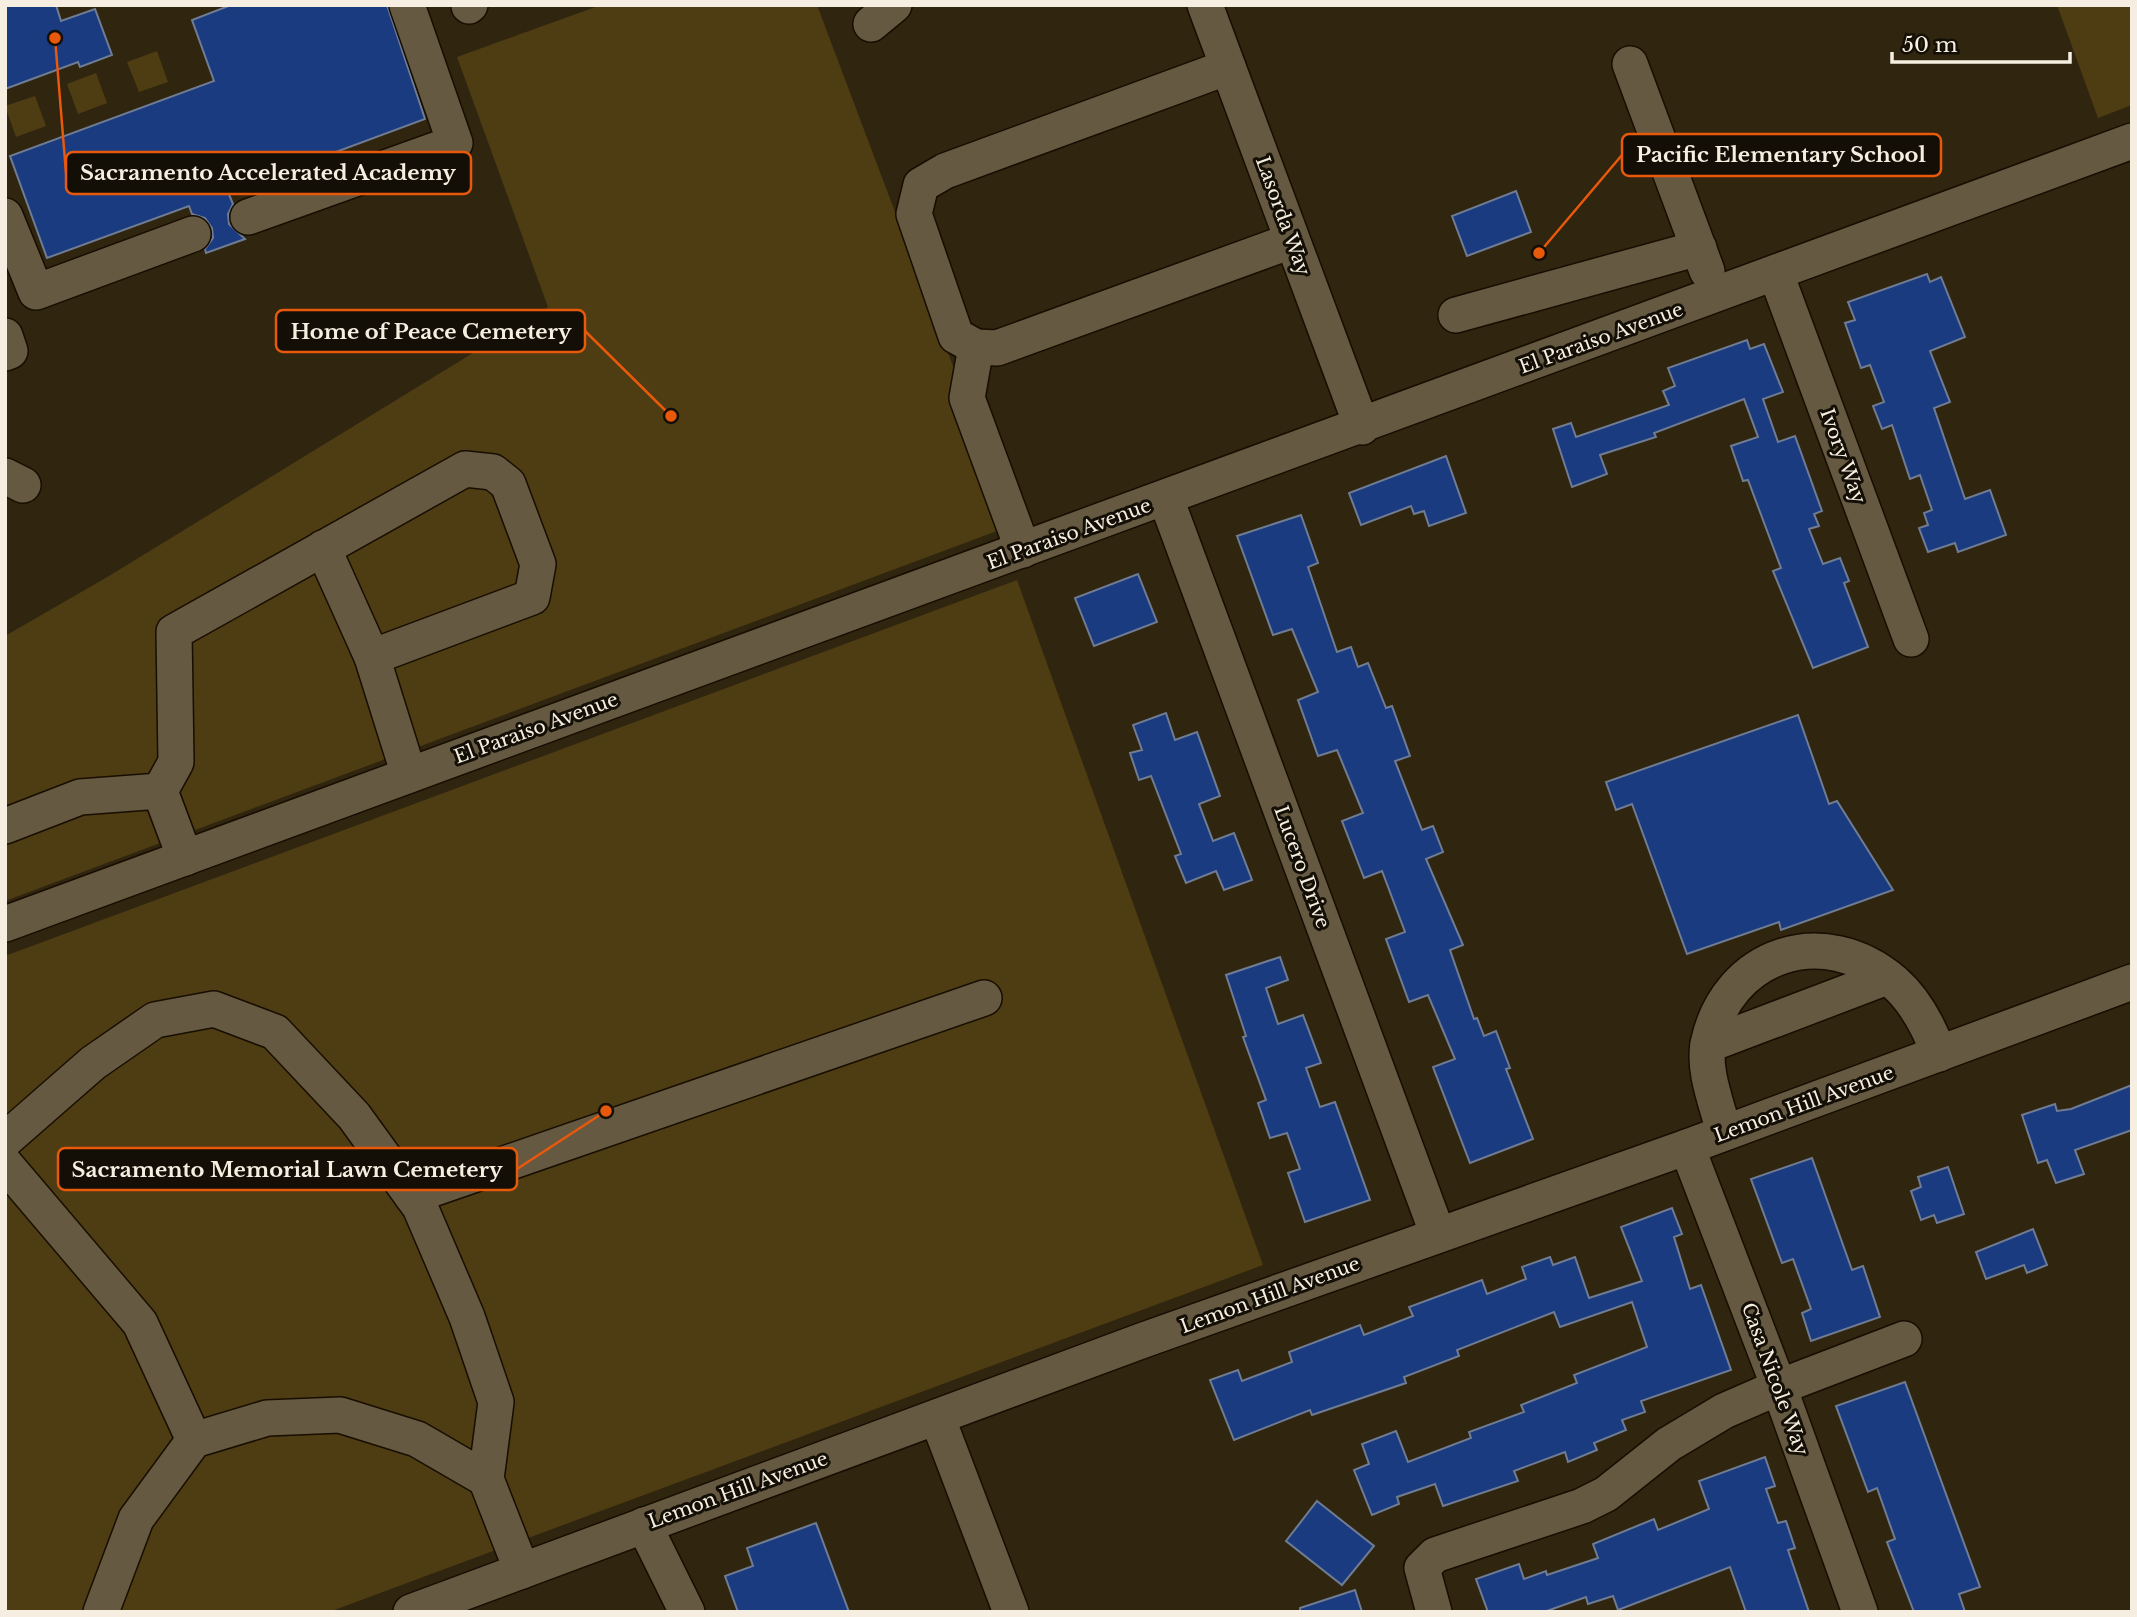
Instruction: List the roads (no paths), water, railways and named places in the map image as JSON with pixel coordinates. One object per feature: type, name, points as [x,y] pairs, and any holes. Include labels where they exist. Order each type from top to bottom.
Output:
[{"type":"street","points":[[248,217],[455,143],[407,5]]},
{"type":"street","name":"Lasorda Way","points":[[1205,5],[1362,427]]},
{"type":"street","points":[[1630,64],[1716,296]]},
{"type":"street","points":[[1228,67],[945,171],[922,185],[914,214],[956,336],[976,347],[996,348],[1291,241]]},
{"type":"street","name":"El Paraiso Avenue","points":[[5,924],[2132,142]]},
{"type":"street","points":[[5,216],[36,292],[193,234]]},
{"type":"street","points":[[1456,315],[1699,248]]},
{"type":"street","name":"Ivory Way","points":[[1776,274],[1911,639]]},
{"type":"street","points":[[5,336],[10,351],[5,353]]},
{"type":"street","points":[[976,347],[967,398],[1023,550]]},
{"type":"street","points":[[160,791],[176,762],[174,632],[465,469],[493,472],[508,484],[538,564],[532,597],[372,657]]},
{"type":"street","name":"Lucero Drive","points":[[1166,499],[1438,1235]]},
{"type":"street","points":[[323,548],[372,657],[410,775]]},
{"type":"street","points":[[5,825],[80,797],[160,791]]},
{"type":"street","points":[[160,791],[186,858]]},
{"type":"street","points":[[1724,1133],[1710,1082],[1708,1045],[1733,989],[1755,968],[1778,956],[1801,951],[1836,952],[1868,965],[1887,977],[1914,1003],[1928,1026],[1939,1054]]},
{"type":"street","points":[[1708,1045],[1887,977]]},
{"type":"street","name":"Lemon Hill Avenue","points":[[411,1612],[937,1417],[1687,1147],[2132,982]]},
{"type":"street","points":[[412,1196],[984,998]]},
{"type":"street","points":[[5,1140],[93,1063],[155,1020],[214,1009],[275,1032],[354,1115],[420,1207],[467,1317],[496,1402],[486,1479],[522,1571]]},
{"type":"street","name":"Casa Nicole Way","points":[[1687,1147],[1779,1387],[1860,1612]]},
{"type":"street","points":[[5,1164],[140,1323],[194,1440]]},
{"type":"street","points":[[1434,1612],[1422,1568],[1435,1555],[1582,1506],[1606,1494],[1669,1444],[1724,1411],[1904,1339]]},
{"type":"street","points":[[101,1612],[136,1518],[194,1440],[267,1418],[340,1415],[417,1439],[486,1479]]},
{"type":"street","points":[[937,1417],[1011,1612]]},
{"type":"street","points":[[644,1525],[687,1612]]},
{"type":"place","name":"Sacramento Accelerated Academy","points":[[55,38]]},
{"type":"place","name":"Pacific Elementary School","points":[[1539,253]]},
{"type":"place","name":"Home of Peace Cemetery","points":[[671,416]]},
{"type":"place","name":"Sacramento Memorial Lawn Cemetery","points":[[606,1111]]}]
